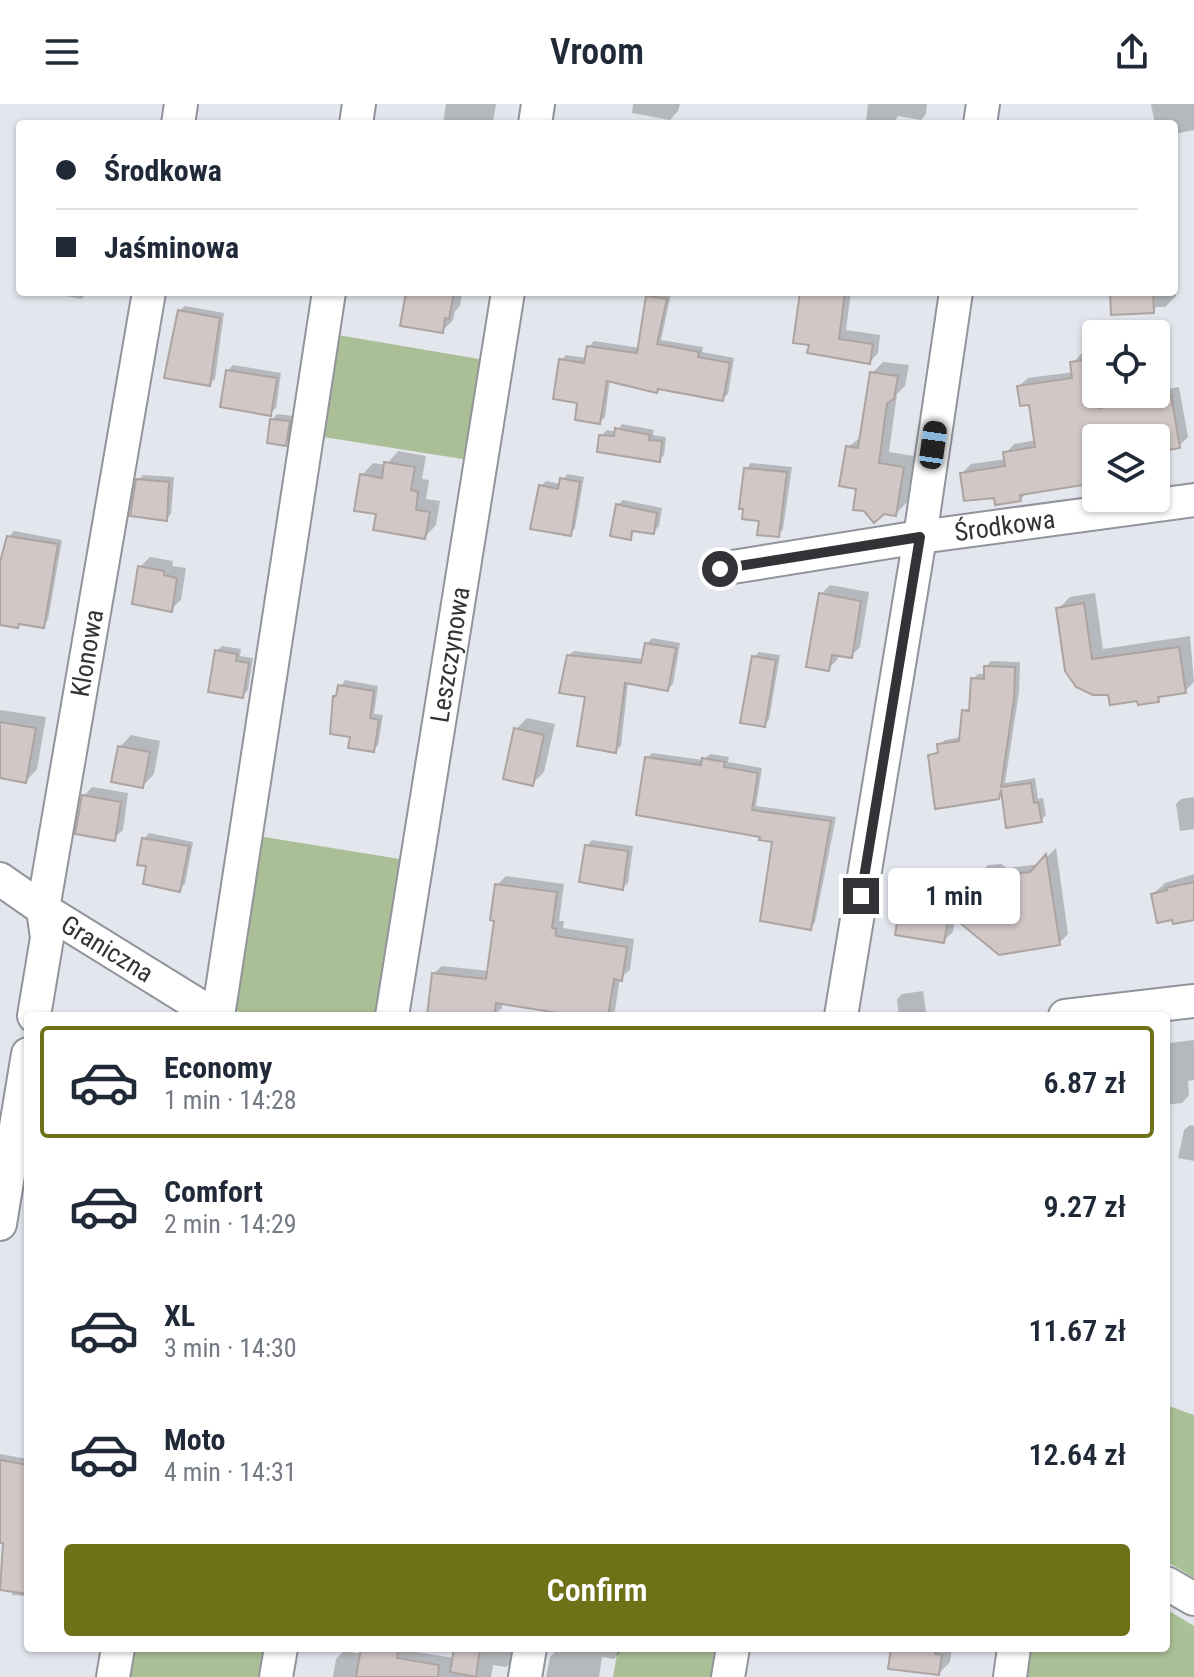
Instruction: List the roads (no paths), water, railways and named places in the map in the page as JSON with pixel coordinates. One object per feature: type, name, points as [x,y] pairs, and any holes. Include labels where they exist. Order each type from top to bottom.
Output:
[{"type":"street","name":"Klonowa","points":[[35,1012],[47,938],[43,909],[148,296]]},
{"type":"street","points":[[218,1012],[328,296]]},
{"type":"street","name":"Leszczynowa","points":[[393,1012],[507,296]]},
{"type":"street","points":[[842,1012],[920,537],[955,296]]},
{"type":"street","name":"Środkowa","points":[[720,569],[920,537],[1194,500]]},
{"type":"street","name":"Graniczna","points":[[0,879],[210,1012]]},
{"type":"street","points":[[1099,1012],[1194,1001]]},
{"type":"street","points":[[0,1224],[24,1078]]},
{"type":"street","points":[[1170,1585],[1194,1599]]},
{"type":"street","points":[[113,1677],[117,1652]]},
{"type":"street","points":[[276,1677],[280,1652]]},
{"type":"street","points":[[525,1677],[529,1652]]},
{"type":"street","points":[[728,1677],[732,1652]]},
{"type":"street","points":[[1010,1677],[1013,1652]]}]
